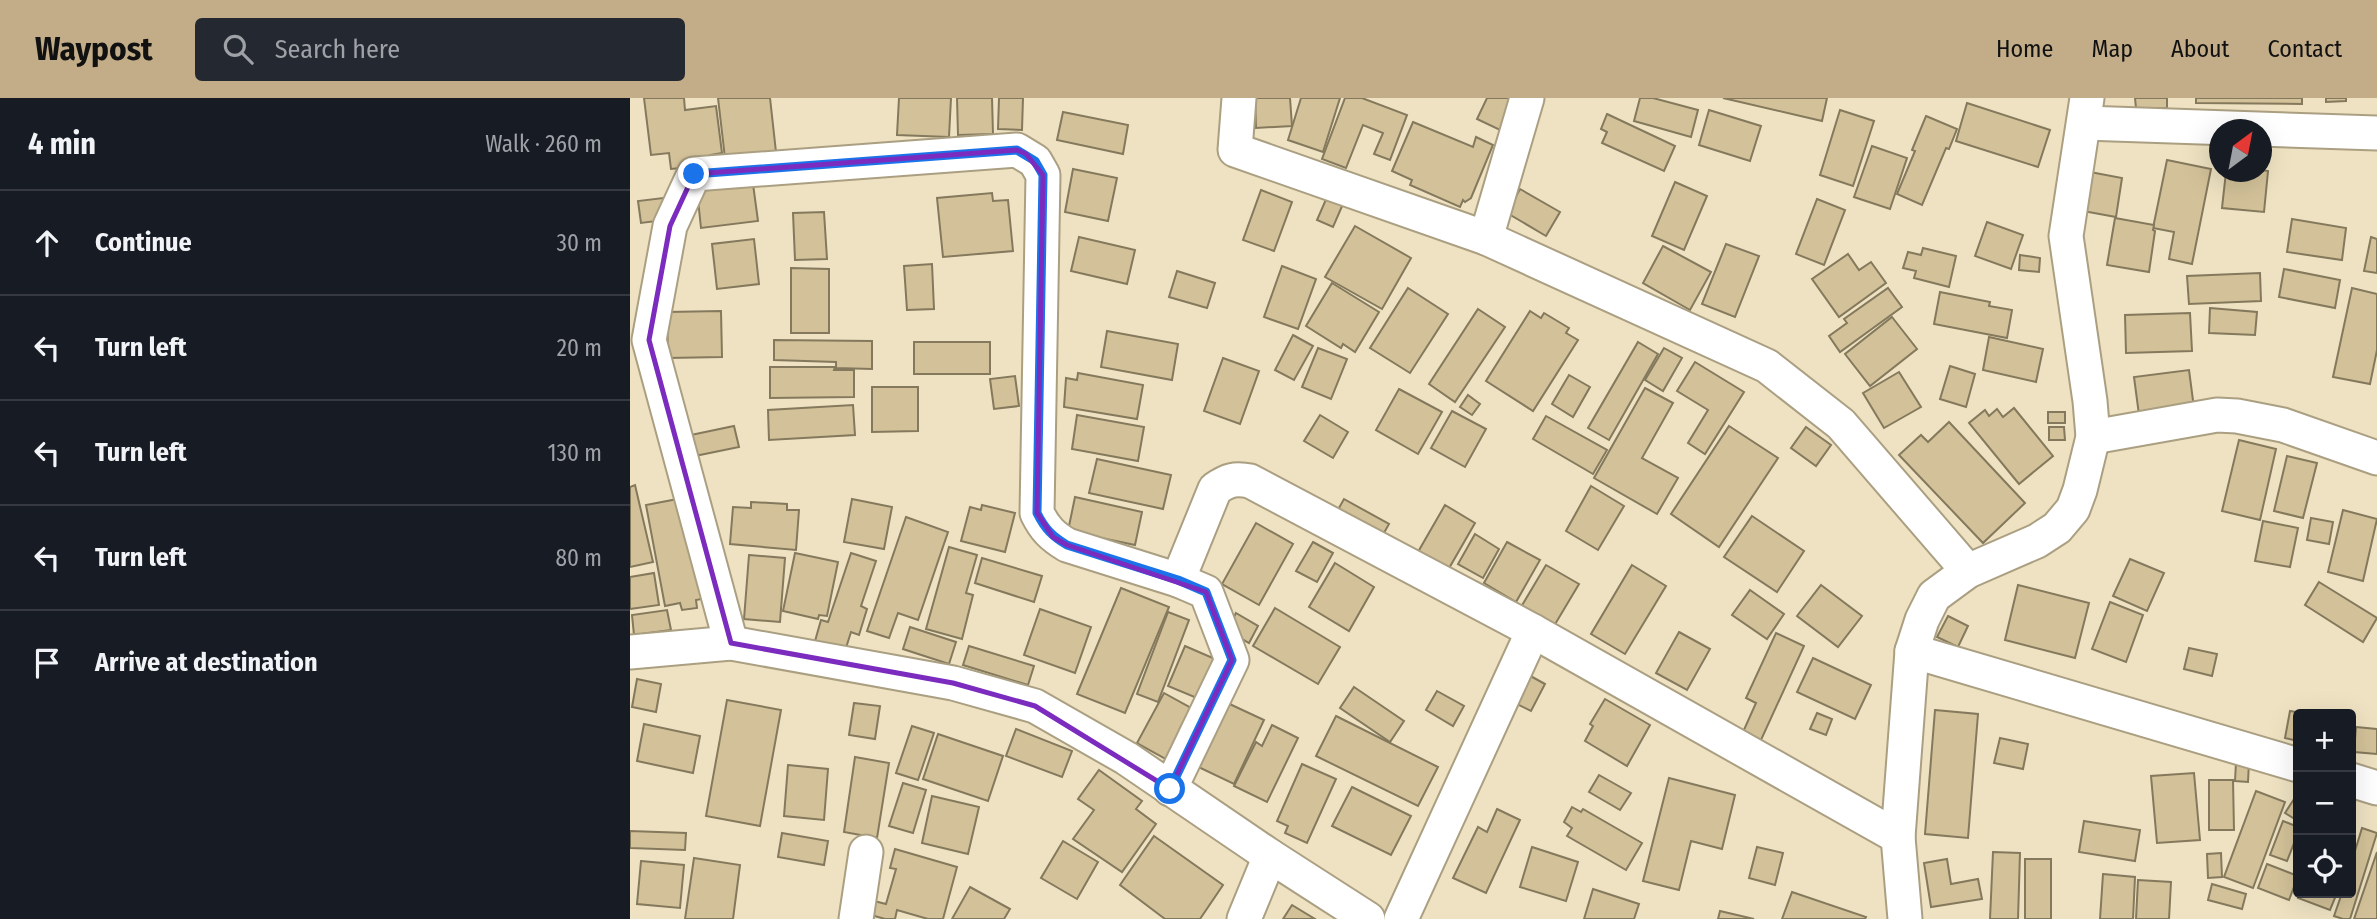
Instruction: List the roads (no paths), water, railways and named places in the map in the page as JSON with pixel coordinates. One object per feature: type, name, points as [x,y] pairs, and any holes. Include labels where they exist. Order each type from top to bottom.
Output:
[{"type":"street","points":[[1239,98],[1235,150],[1486,238],[1768,366],[1841,424],[1968,570]]},
{"type":"street","points":[[1486,238],[1527,98]]},
{"type":"street","points":[[1905,919],[1898,837],[1912,651],[1922,620],[1934,596],[1968,570],[2037,541],[2057,528],[2073,509],[2093,437],[2066,236],[2085,110],[2377,133]]},
{"type":"street","points":[[731,643],[649,340],[670,226],[694,174],[1017,150],[1035,161],[1043,175],[1037,513],[1053,537],[1067,545],[1178,580],[1206,592],[1232,660],[1170,789]]},
{"type":"street","points":[[2093,437],[2217,415],[2238,416],[2283,425],[2377,458]]},
{"type":"street","points":[[1178,580],[1215,489],[1236,478],[1251,481],[1533,631],[1898,837]]},
{"type":"street","points":[[1401,919],[1533,631]]},
{"type":"street","points":[[630,652],[731,643],[953,683],[1035,706],[1126,758],[1368,919]]},
{"type":"street","points":[[1912,651],[2293,764]]},
{"type":"street","points":[[2356,782],[2377,788]]},
{"type":"street","points":[[856,919],[866,852]]},
{"type":"street","points":[[1244,919],[1270,856]]}]
